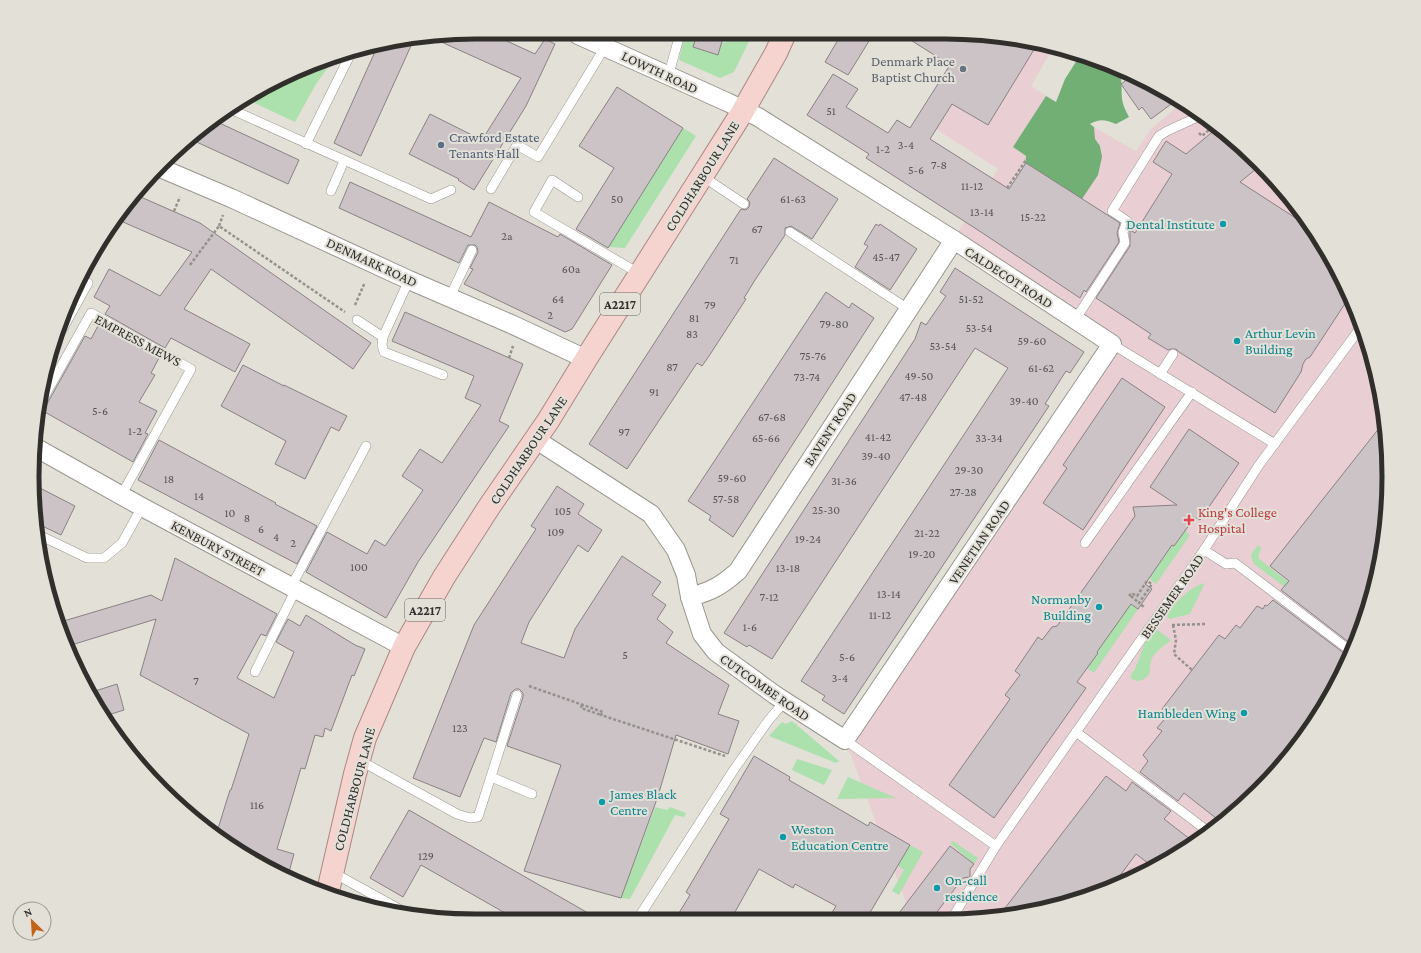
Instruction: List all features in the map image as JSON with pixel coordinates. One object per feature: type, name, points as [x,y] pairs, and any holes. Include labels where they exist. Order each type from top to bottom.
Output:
[{"type":"main road","name":"COLDHARBOUR LANE","points":[[330,882],[365,738],[404,647],[444,576],[548,421],[743,111],[782,39]]},
{"type":"street","name":"LOWTH ROAD","points":[[587,39],[668,77],[727,102],[743,111]]},
{"type":"street","name":"CALDECOT ROAD","points":[[743,111],[758,117],[954,240],[1112,344]]},
{"type":"street","name":"DENMARK ROAD","points":[[165,170],[231,198],[586,359]]},
{"type":"street","name":"BAVENT ROAD","points":[[690,597],[707,592],[723,584],[738,571],[954,240]]},
{"type":"street","name":"VENETIAN ROAD","points":[[846,740],[1112,344]]},
{"type":"street","name":"CUTCOMBE ROAD","points":[[535,439],[651,514],[676,550],[686,575],[690,597],[702,634],[716,652],[785,701],[846,740]]},
{"type":"street","name":"KENBURY STREET","points":[[40,450],[121,496],[404,647]]},
{"type":"lane","points":[[668,77],[679,39]]},
{"type":"lane","points":[[491,189],[518,145],[538,157],[605,47]]},
{"type":"lane","points":[[306,144],[348,58]]},
{"type":"lane","points":[[236,111],[430,199],[451,190]]},
{"type":"lane","points":[[1075,320],[1125,243],[1123,232],[1127,221],[1112,211],[1159,136],[1195,118]]},
{"type":"lane","points":[[331,190],[344,161]]},
{"type":"lane","points":[[702,176],[744,204]]},
{"type":"lane","points":[[578,197],[552,180],[534,212],[640,274]]},
{"type":"lane","points":[[790,232],[908,309]]},
{"type":"lane","points":[[450,297],[472,250]]},
{"type":"lane","points":[[409,280],[383,337],[382,345],[384,352],[443,375]]},
{"type":"lane","points":[[69,318],[88,283]]},
{"type":"lane","name":"EMPRESS MEWS","points":[[47,392],[91,313],[191,369],[121,496]]},
{"type":"lane","points":[[354,318],[383,337]]},
{"type":"lane","name":"BESSEMER ROAD","points":[[955,914],[996,846],[1204,550],[1259,465],[1358,333]]},
{"type":"lane","name":"CALDECOT ROAD","points":[[1112,344],[1275,444]]},
{"type":"lane","points":[[1160,374],[1173,354]]},
{"type":"lane","points":[[1085,543],[1192,392]]},
{"type":"lane","points":[[256,672],[294,588],[366,446]]},
{"type":"lane","points":[[43,537],[87,558],[104,558],[122,543],[142,507]]},
{"type":"lane","points":[[1204,550],[1226,564],[1235,563],[1347,648]]},
{"type":"lane","points":[[359,760],[457,814],[470,818],[478,817],[517,695]]},
{"type":"lane","points":[[641,914],[733,770],[768,721],[785,701]]},
{"type":"lane","points":[[1076,732],[1204,829]]},
{"type":"lane","name":"CUTCOMBE ROAD","points":[[846,740],[996,846]]},
{"type":"lane","points":[[491,777],[532,794]]},
{"type":"lane","points":[[330,882],[385,904]]},
{"type":"path","points":[[1008,188],[1026,160],[1025,159]]},
{"type":"path","points":[[190,265],[219,226],[354,318],[373,263]]},
{"type":"path","points":[[509,358],[515,342]]},
{"type":"path","points":[[1139,602],[1152,584],[1148,581],[1137,596],[1133,594],[1130,595],[1148,611]]},
{"type":"path","points":[[1167,623],[1173,626],[1206,624]]},
{"type":"path","points":[[1173,626],[1176,640],[1174,654],[1192,670]]},
{"type":"path","points":[[523,684],[582,705],[581,708],[730,758]]},
{"type":"shaded area","name":"King's College Hospital","points":[[1022,46],[1051,52],[1031,86],[1094,127],[1136,151],[1150,130],[1177,106],[1211,129],[1254,167],[1292,210],[1308,233],[1337,283],[1349,309],[1359,336],[1374,391],[1381,448],[1381,505],[1374,562],[1367,590],[1349,644],[1337,670],[1308,720],[1292,743],[1254,786],[1233,805],[1211,824],[1163,855],[1112,881],[1085,891],[1030,906],[1002,910],[973,913],[910,914],[845,740],[1112,344],[954,240],[998,169],[936,129],[970,75]]},
{"type":"green space","points":[[684,39],[695,41],[693,47],[718,55],[722,42],[726,43],[727,39],[750,39],[734,72],[720,78],[679,60]]},
{"type":"green space","points":[[1077,60],[1120,76],[1122,102],[1129,117],[1116,124],[1103,120],[1090,124],[1094,127],[1095,139],[1100,146],[1102,157],[1098,175],[1082,199],[1026,163],[1026,156],[1013,147],[1046,96],[1056,102],[1065,79]]},
{"type":"green space","points":[[330,64],[316,84],[295,122],[252,102],[283,84]]},
{"type":"green space","points":[[683,128],[696,136],[625,248],[608,247]]},
{"type":"green space","points":[[1185,530],[1190,535],[1156,584],[1149,578],[1172,545],[1174,546]]},
{"type":"green space","points":[[1258,545],[1261,548],[1258,558],[1339,622],[1324,617],[1254,564],[1252,554]]},
{"type":"green space","points":[[1203,583],[1204,585],[1190,614],[1170,619],[1165,615],[1177,601]]},
{"type":"green space","points":[[1130,604],[1138,609],[1094,673],[1087,668]]},
{"type":"green space","points":[[1156,629],[1171,640],[1152,658],[1148,676],[1140,681],[1134,680],[1130,677],[1135,669],[1145,643]]},
{"type":"green space","points":[[792,721],[839,761],[836,763],[769,736],[782,722],[786,724]]},
{"type":"green space","points":[[797,759],[832,770],[824,785],[792,770]]},
{"type":"green space","points":[[848,777],[896,798],[837,799]]},
{"type":"green space","points":[[655,807],[667,810],[670,807],[686,813],[684,817],[675,815],[630,899],[621,898]]},
{"type":"green space","points":[[953,841],[978,858],[974,864],[950,843]]},
{"type":"green space","points":[[910,845],[923,852],[899,895],[892,891],[904,870],[898,866]]},
{"type":"building","points":[[503,39],[535,54],[545,39],[555,44],[526,106],[474,190],[458,180],[459,179],[409,154],[430,114],[482,140],[521,78],[439,41]]},
{"type":"building","points":[[695,39],[723,39],[718,55],[693,47]]},
{"type":"building","points":[[838,39],[870,39],[848,75],[825,62]]},
{"type":"building","points":[[909,39],[973,40],[1035,48],[988,125],[952,104],[930,139],[1009,189],[1026,163],[1120,223],[1117,233],[1119,242],[1086,292],[1084,290],[1080,298],[866,158],[869,154],[807,115],[833,74],[858,89],[846,107],[888,133],[897,120],[910,128],[950,65]]},
{"type":"building","points":[[412,44],[361,156],[334,143],[375,51]]},
{"type":"building","points":[[1127,79],[1172,103],[1151,119],[1142,107],[1139,110],[1121,84]]},
{"type":"building","points":[[617,87],[683,128],[608,248],[576,229],[614,168],[579,146]]},
{"type":"building","points":[[219,123],[299,160],[288,184],[195,142]]},
{"type":"building","points":[[1213,131],[1254,167],[1256,169],[1240,182],[1299,220],[1323,258],[1346,302],[1310,357],[1306,359],[1301,372],[1275,413],[1176,349],[1168,350],[1148,338],[1151,334],[1096,298],[1130,246],[1130,230],[1135,233],[1172,174],[1153,162],[1166,141],[1186,154]]},
{"type":"building","points":[[774,158],[838,199],[812,239],[791,226],[785,228],[785,235],[755,280],[744,298],[746,299],[709,356],[702,366],[697,363],[627,469],[589,444],[741,209],[746,210],[749,207],[750,202],[747,199]]},
{"type":"building","points":[[350,182],[471,237],[489,202],[558,237],[560,234],[612,265],[572,329],[565,332],[464,284],[473,269],[470,268],[478,252],[475,245],[468,245],[459,263],[339,208]]},
{"type":"building","points":[[140,197],[200,223],[371,343],[353,369],[211,269],[184,309],[250,344],[235,372],[171,338],[165,348],[105,314],[110,306],[94,297],[109,269],[160,296],[192,252],[121,221]]},
{"type":"building","points":[[876,224],[879,226],[880,224],[917,249],[890,290],[855,267],[868,246],[864,244]]},
{"type":"building","points":[[955,268],[1084,352],[1070,373],[1066,371],[1045,404],[1049,406],[844,714],[822,700],[825,696],[801,681],[1008,368],[975,348],[772,659],[749,645],[747,647],[724,633],[915,339],[921,322],[926,325],[946,296],[940,292]]},
{"type":"building","points":[[826,292],[849,308],[852,303],[874,318],[733,537],[709,520],[711,516],[688,501]]},
{"type":"building","points":[[405,312],[523,364],[499,421],[509,426],[418,562],[386,618],[306,572],[327,532],[367,554],[375,540],[385,546],[423,490],[402,476],[420,449],[442,463],[481,405],[465,398],[474,376],[392,341]]},
{"type":"building","points":[[99,324],[159,358],[151,373],[155,375],[139,402],[157,411],[145,433],[148,434],[133,462],[44,412],[85,336],[91,339]]},
{"type":"building","points":[[243,365],[347,416],[339,431],[331,427],[305,479],[275,464],[286,441],[221,406]]},
{"type":"building","points":[[1122,378],[1165,407],[1083,530],[1043,503],[1067,468],[1063,465]]},
{"type":"building","points":[[1379,428],[1382,476],[1378,534],[1374,562],[1367,590],[1349,643],[1281,590],[1289,581],[1270,566]]},
{"type":"building","points":[[1189,429],[1239,463],[1200,520],[1195,517],[1174,546],[1172,545],[1145,584],[1152,589],[1138,609],[1131,604],[1097,652],[1098,653],[1077,682],[1086,688],[994,818],[949,785],[1010,699],[1005,695],[1020,675],[1015,671],[1038,637],[1042,640],[1052,627],[1057,626],[1063,618],[1135,516],[1133,507],[1177,505],[1150,487]]},
{"type":"building","points":[[159,440],[317,526],[297,564],[138,480]]},
{"type":"building","points":[[557,486],[584,504],[578,514],[602,530],[588,552],[578,545],[529,622],[521,643],[564,658],[575,629],[622,556],[661,582],[652,595],[666,605],[657,619],[673,632],[666,643],[729,685],[718,714],[739,721],[728,754],[676,735],[658,796],[621,898],[524,871],[561,765],[507,746],[523,697],[523,693],[519,689],[515,689],[511,693],[496,742],[484,738],[460,797],[413,778],[474,625],[536,529],[531,526]]},
{"type":"building","points":[[39,488],[75,506],[61,535],[42,526]]},
{"type":"building","points":[[175,558],[277,614],[266,636],[261,634],[237,678],[274,698],[294,652],[276,642],[288,619],[300,626],[306,615],[355,645],[365,649],[354,676],[352,675],[331,731],[325,728],[323,737],[315,735],[305,769],[301,768],[277,849],[294,854],[289,872],[258,855],[218,829],[249,734],[140,675],[156,619],[72,645],[64,621],[151,595],[162,601]]},
{"type":"building","name":"Hambleden Wing","points":[[1273,600],[1345,654],[1323,695],[1292,743],[1254,786],[1217,819],[1184,793],[1178,801],[1140,772],[1148,761],[1143,755],[1162,731],[1157,728],[1169,714],[1162,709],[1219,635],[1225,639],[1236,625],[1240,628],[1257,606],[1263,609],[1265,605],[1267,606]]},
{"type":"building","points":[[117,684],[124,710],[110,715],[96,691]]},
{"type":"building","name":"Weston Education Centre","points":[[754,756],[790,777],[789,780],[868,826],[870,822],[910,845],[869,914],[831,914],[836,906],[795,884],[793,888],[759,869],[734,914],[678,914],[690,895],[686,892],[729,819],[720,814]]},
{"type":"building","points":[[1106,776],[1126,791],[1132,782],[1171,811],[1164,819],[1190,839],[1148,863],[1136,854],[1118,878],[1112,881],[1058,899],[1030,906],[1004,910]]},
{"type":"building","points":[[409,810],[590,914],[507,914],[421,865],[403,897],[370,878]]},
{"type":"building","name":"On-call residence","points":[[950,846],[974,864],[970,869],[970,877],[963,878],[935,914],[898,914]]},
{"type":"place","name":"Denmark Place Baptist Church","points":[[963,69]]},
{"type":"place","name":"Crawford Estate Tenants Hall","points":[[441,145]]},
{"type":"place","name":"Dental Institute","points":[[1223,224]]},
{"type":"place","name":"Arthur Levin Building","points":[[1237,341]]},
{"type":"place","name":"King's College Hospital","points":[[1189,520]]},
{"type":"place","name":"Normanby Building","points":[[1099,607]]},
{"type":"place","name":"Hambleden Wing","points":[[1244,713]]},
{"type":"place","name":"James Black Centre","points":[[602,802]]},
{"type":"place","name":"Weston Education Centre","points":[[783,837]]},
{"type":"place","name":"On-call residence","points":[[937,888]]}]
